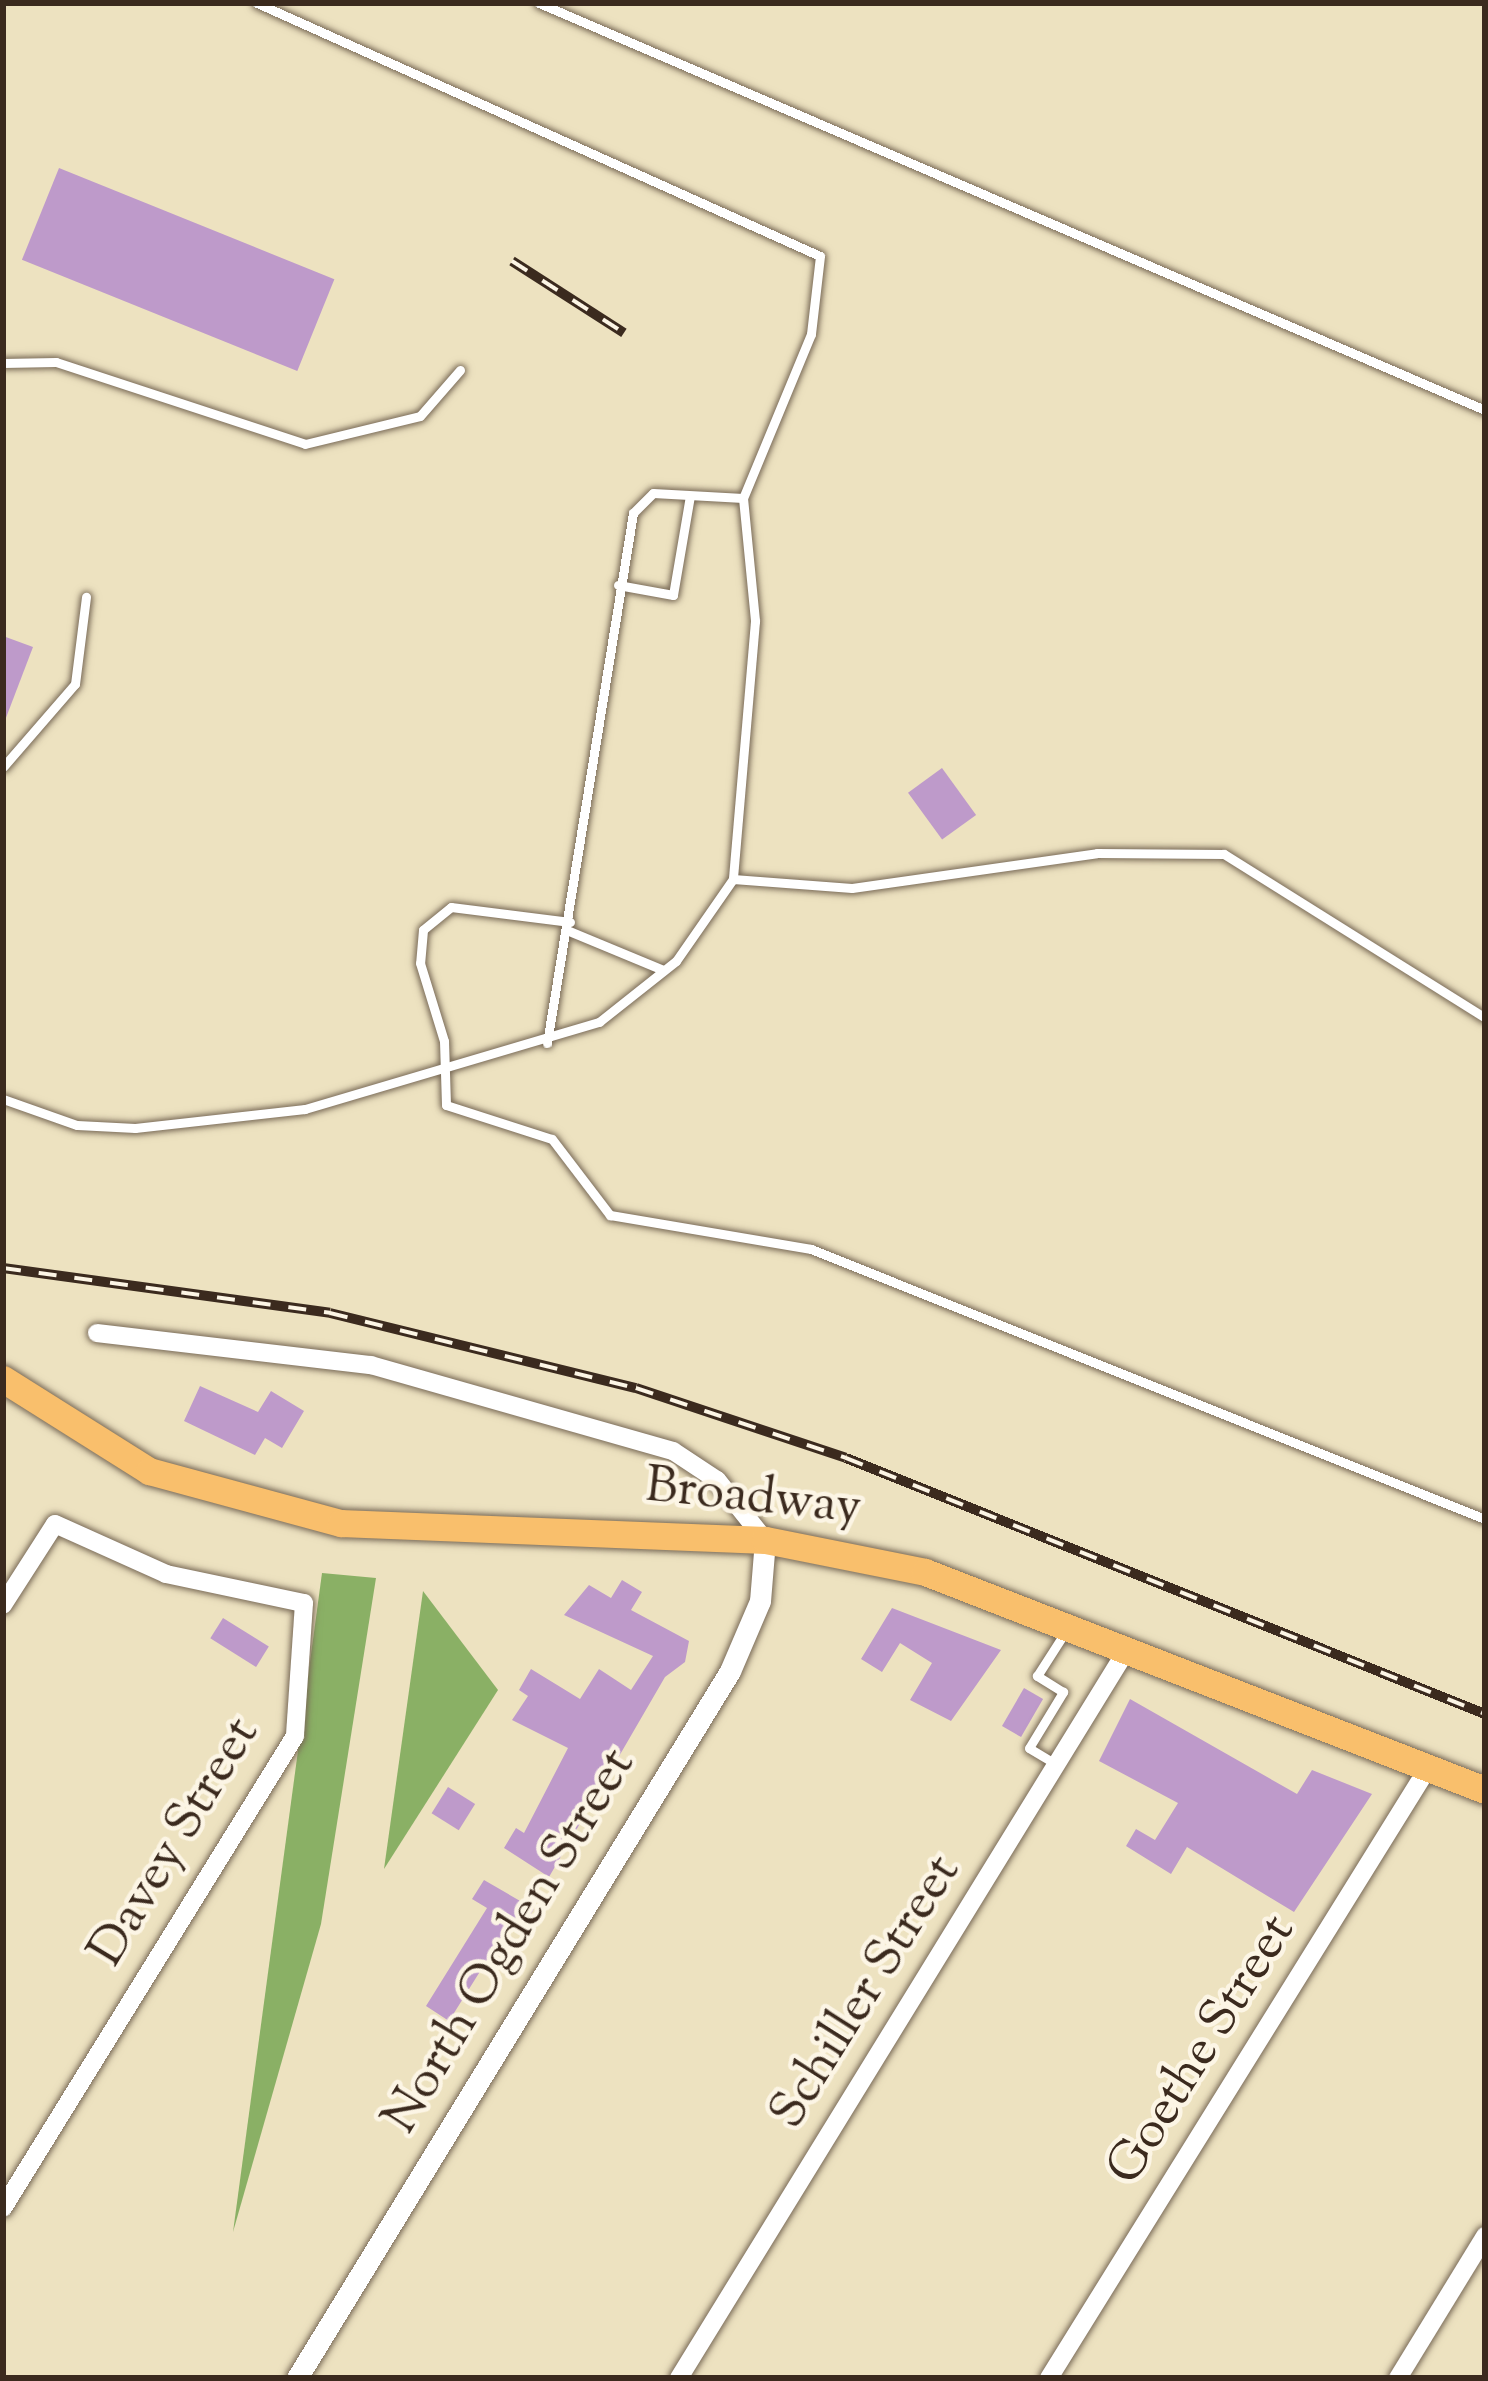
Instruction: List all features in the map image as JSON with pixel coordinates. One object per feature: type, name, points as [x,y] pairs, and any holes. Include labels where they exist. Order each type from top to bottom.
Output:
[{"type":"main road","name":"Broadway","points":[[3,1379],[149,1471],[256,1505],[424,1529],[765,1540],[926,1572],[1485,1790]]},
{"type":"street","points":[[97,1333],[371,1365],[674,1451],[717,1480],[765,1540]]},
{"type":"street","name":"Davey Street","points":[[3,1605],[55,1524],[166,1574],[304,1603],[296,1736],[3,2208]]},
{"type":"street","name":"North Ogden Street","points":[[297,2378],[730,1671],[760,1601],[765,1540]]},
{"type":"street","name":"Schiller Street","points":[[679,2378],[1126,1651]]},
{"type":"street","name":"Goethe Street","points":[[1049,2378],[1428,1768]]},
{"type":"street","points":[[1398,2378],[1485,2236]]},
{"type":"lane","points":[[3,1099],[77,1125],[194,1129],[547,1043],[599,1022],[663,970],[733,879],[755,621],[743,498],[811,334],[820,256],[257,3]]},
{"type":"lane","points":[[539,3],[794,104],[1485,410]]},
{"type":"lane","points":[[3,363],[56,362],[305,444],[420,416],[460,370]]},
{"type":"lane","points":[[618,585],[673,595],[690,496]]},
{"type":"lane","points":[[547,1043],[570,927],[618,585],[642,497],[743,498]]},
{"type":"lane","points":[[3,767],[75,684],[86,597]]},
{"type":"lane","points":[[733,879],[809,891],[1097,853],[1224,854],[1485,1018]]},
{"type":"lane","points":[[663,970],[570,927],[482,908],[432,918],[419,946],[444,1040],[440,1072],[446,1105],[554,1141],[610,1215],[811,1249],[1485,1519]]},
{"type":"lane","points":[[1056,1765],[1029,1748],[1064,1692],[1037,1676],[1066,1629]]},
{"type":"green space","points":[[322,1573],[376,1578],[321,1924],[233,2232]]},
{"type":"green space","points":[[423,1591],[498,1690],[384,1869]]},
{"type":"building","points":[[59,168],[334,279],[297,371],[22,260]]},
{"type":"building","points":[[3,636],[33,647],[4,723],[3,723]]},
{"type":"building","points":[[942,768],[976,815],[942,840],[908,793]]},
{"type":"building","points":[[200,1386],[258,1412],[271,1391],[304,1411],[282,1448],[265,1438],[255,1455],[184,1421]]},
{"type":"building","points":[[622,1580],[642,1592],[631,1610],[689,1641],[685,1662],[665,1677],[549,1877],[504,1848],[516,1828],[524,1833],[568,1748],[512,1720],[528,1696],[519,1690],[531,1669],[580,1699],[599,1669],[631,1690],[653,1656],[564,1615],[589,1585],[611,1598]]},
{"type":"building","points":[[892,1608],[1001,1650],[951,1721],[910,1700],[932,1663],[900,1643],[882,1672],[861,1659]]},
{"type":"building","points":[[223,1618],[269,1647],[256,1667],[210,1638]]},
{"type":"building","points":[[1024,1688],[1043,1699],[1021,1737],[1002,1726]]},
{"type":"building","points":[[1130,1699],[1297,1794],[1312,1770],[1372,1794],[1294,1912],[1187,1847],[1171,1874],[1126,1846],[1136,1829],[1155,1840],[1178,1803],[1099,1761]]},
{"type":"building","points":[[448,1787],[475,1804],[459,1830],[432,1813]]},
{"type":"building","points":[[484,1880],[534,1909],[522,1929],[511,1922],[449,2021],[426,2006],[487,1908],[472,1899]]},
{"type":"railway","points":[[512,261],[624,333]]},
{"type":"railway","points":[[3,1268],[330,1313],[636,1388],[846,1458],[1485,1714]]}]
